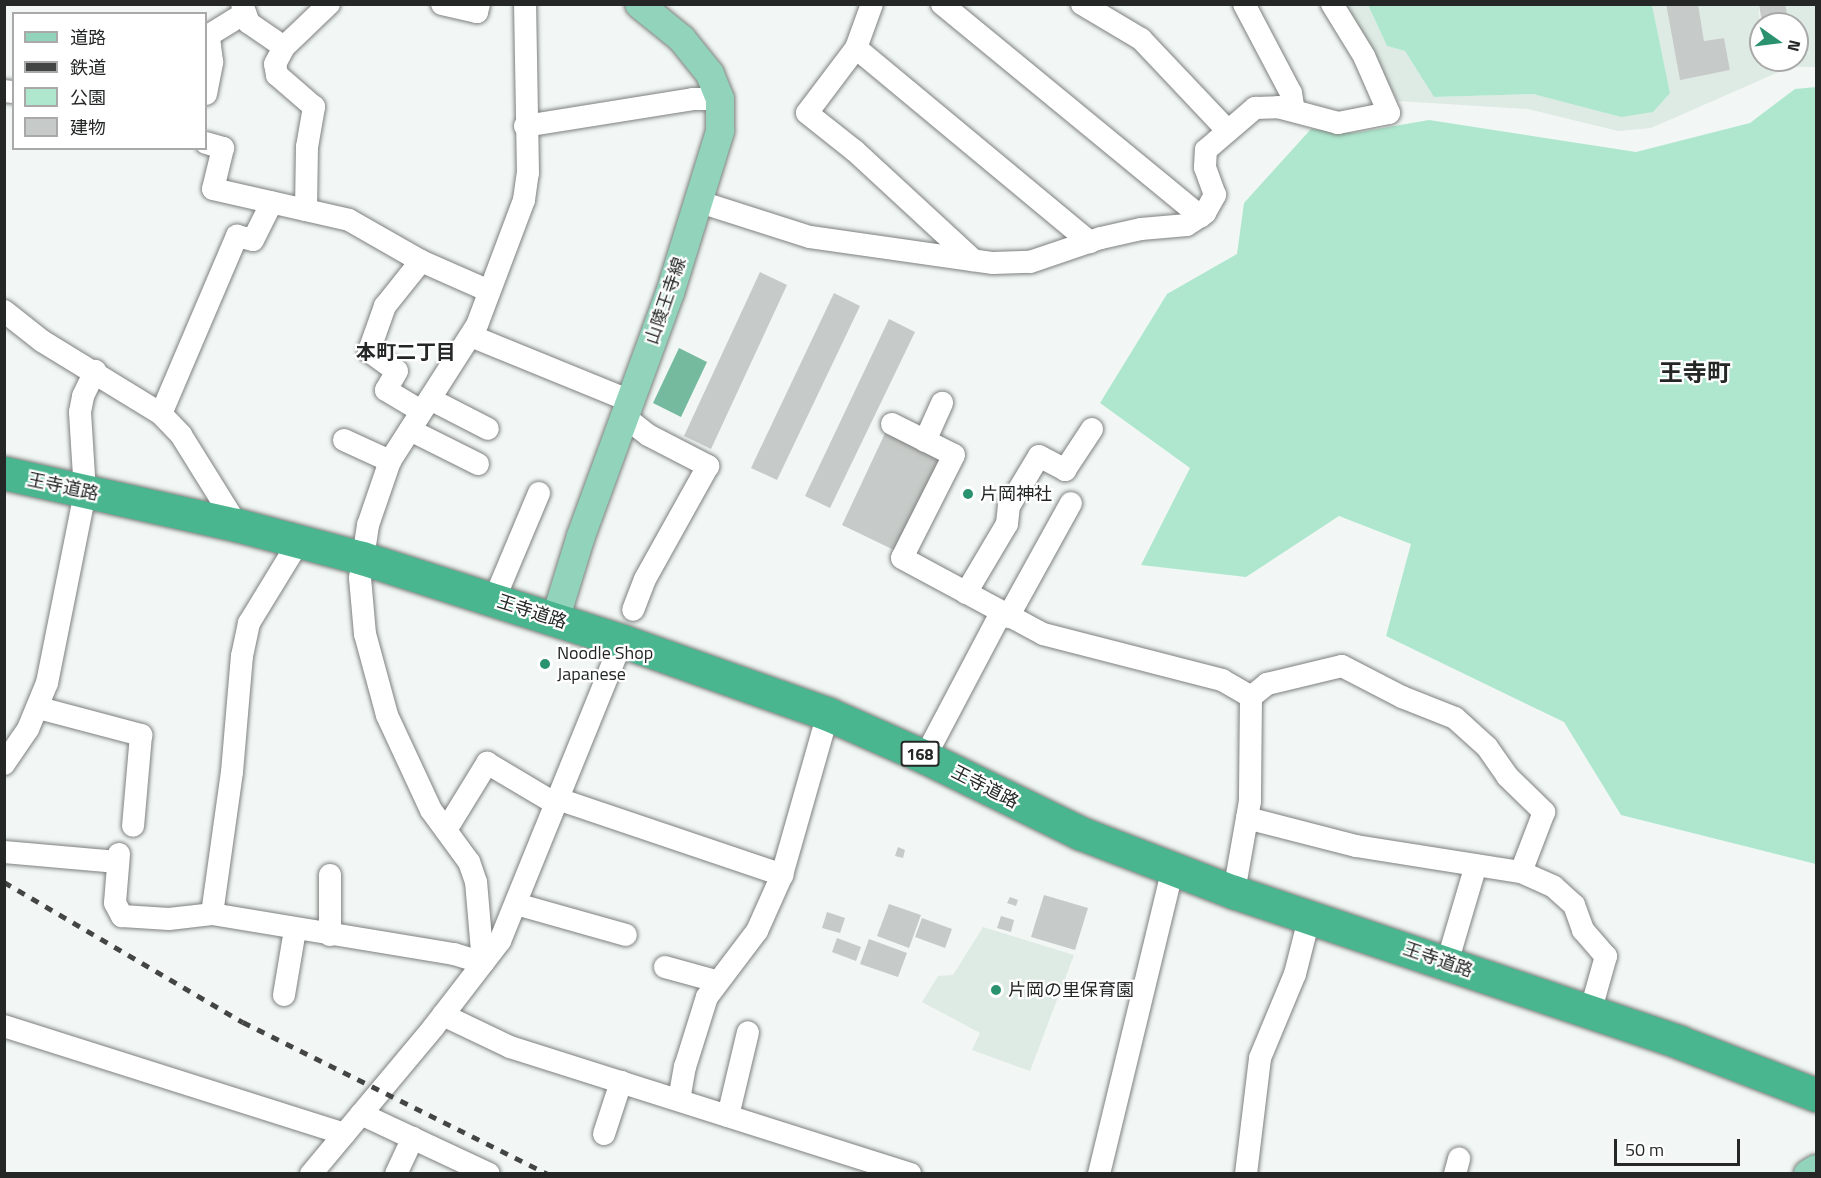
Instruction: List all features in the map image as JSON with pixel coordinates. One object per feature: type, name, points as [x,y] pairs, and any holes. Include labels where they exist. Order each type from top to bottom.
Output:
[{"type":"highway","name":"王寺道路","points":[[4,473],[237,525],[362,558],[622,641],[828,714],[925,757],[1080,833],[1234,892],[1310,915],[1679,1042],[1816,1095]]},
{"type":"main road","name":"山陵王寺線","points":[[555,620],[700,202],[720,131],[720,99],[697,56],[639,4]]},
{"type":"main road","points":[[1808,1173],[1816,1169]]},
{"type":"street","points":[[306,210],[307,147],[314,107],[277,75],[275,64],[284,47],[329,4]]},
{"type":"street","points":[[442,4],[477,12],[479,4]]},
{"type":"street","points":[[483,963],[476,882],[469,862],[446,830],[419,785],[378,685],[361,604],[362,558],[368,525],[390,461],[471,336],[526,192],[525,4]]},
{"type":"street","points":[[872,4],[856,48],[807,113],[855,150],[973,260]]},
{"type":"street","points":[[942,4],[1201,217]]},
{"type":"street","points":[[1082,4],[1141,39],[1226,129]]},
{"type":"street","points":[[1244,4],[1292,93],[1294,111]]},
{"type":"street","points":[[700,202],[810,237],[973,260],[1030,262],[1090,242],[1141,229],[1187,225],[1201,217],[1215,195],[1203,157],[1226,129],[1255,108],[1265,106],[1294,111],[1338,123],[1389,113],[1364,56],[1332,4]]},
{"type":"street","points":[[207,89],[212,62],[207,36],[243,9],[249,24],[284,47]]},
{"type":"street","points":[[856,48],[1090,242]]},
{"type":"street","points":[[525,126],[693,99],[720,99]]},
{"type":"street","points":[[207,143],[223,147],[213,189],[349,220],[421,261],[489,291]]},
{"type":"street","points":[[161,414],[237,236],[253,240],[272,202]]},
{"type":"street","points":[[421,261],[385,306],[369,351],[397,371],[386,390],[420,413],[478,464]]},
{"type":"street","points":[[4,311],[42,340],[161,414],[181,435],[237,525]]},
{"type":"street","points":[[471,336],[627,409],[648,435],[708,466],[645,579],[633,610]]},
{"type":"street","points":[[4,764],[12,745],[39,708],[85,492],[80,412],[83,396],[95,371]]},
{"type":"street","points":[[926,441],[942,403]]},
{"type":"street","points":[[420,413],[488,429]]},
{"type":"street","points":[[892,424],[954,455],[902,558],[1005,615],[1070,642],[1229,682],[1251,697]]},
{"type":"street","points":[[966,593],[1007,525],[1009,506],[1039,456],[1065,470],[1092,429]]},
{"type":"street","points":[[344,440],[390,461]]},
{"type":"street","points":[[494,600],[539,493]]},
{"type":"street","points":[[925,757],[1071,503]]},
{"type":"street","points":[[212,914],[232,772],[242,656],[249,623],[299,542]]},
{"type":"street","points":[[311,1173],[443,1015],[500,941],[622,641]]},
{"type":"street","points":[[1234,892],[1247,818],[1251,697],[1267,684],[1342,666],[1402,697],[1455,718],[1487,747],[1506,776],[1544,812],[1521,872]]},
{"type":"street","points":[[39,708],[141,735],[133,826]]},
{"type":"street","points":[[679,1100],[696,1028],[716,981],[757,931],[782,875],[828,714]]},
{"type":"street","points":[[446,830],[487,763],[557,802],[782,875]]},
{"type":"street","points":[[1247,818],[1356,846],[1521,872],[1566,896],[1579,914],[1583,930],[1606,956],[1590,1013]]},
{"type":"street","points":[[4,852],[119,858],[115,903],[122,916],[169,919],[212,914],[295,930],[454,954],[483,963]]},
{"type":"street","points":[[1447,963],[1476,866]]},
{"type":"street","points":[[1099,1173],[1173,867]]},
{"type":"street","points":[[330,875],[330,935]]},
{"type":"street","points":[[516,904],[626,935]]},
{"type":"street","points":[[1245,1173],[1260,1058],[1295,974],[1310,915]]},
{"type":"street","points":[[284,996],[295,930]]},
{"type":"street","points":[[665,967],[716,981]]},
{"type":"street","points":[[443,1015],[487,1039],[728,1116],[851,1164],[910,1173]]},
{"type":"street","points":[[4,1026],[344,1134]]},
{"type":"street","points":[[728,1116],[748,1032]]},
{"type":"street","points":[[604,1134],[621,1082]]},
{"type":"street","points":[[361,1114],[489,1173]]},
{"type":"street","points":[[396,1173],[413,1138]]},
{"type":"shaded area","points":[[1344,5],[1368,5],[1387,46],[1405,51],[1434,97],[1533,94],[1621,117],[1670,93],[1652,5],[1666,5],[1680,79],[1730,70],[1724,38],[1704,41],[1698,5],[1759,5],[1759,12],[1749,12],[1749,72],[1779,72],[1651,128],[1618,131],[1528,109],[1398,101]]},
{"type":"shaded area","points":[[1785,5],[1816,5],[1816,67],[1809,67],[1809,12],[1786,12]]},
{"type":"shaded area","points":[[679,348],[707,362],[681,417],[653,403]]},
{"type":"shaded area","name":"片岡の里保育園","points":[[983,927],[1074,955],[1030,1071],[972,1050],[980,1033],[922,1002],[938,976],[953,975]]},
{"type":"green space","points":[[1368,5],[1652,5],[1670,93],[1653,112],[1621,117],[1533,94],[1434,97],[1405,51],[1387,46]]},
{"type":"green space","points":[[1816,87],[1816,864],[1621,815],[1564,722],[1386,636],[1411,544],[1339,516],[1246,577],[1141,565],[1190,468],[1100,403],[1167,294],[1237,254],[1244,203],[1311,129],[1354,133],[1429,120],[1636,152],[1750,123],[1795,89]]},
{"type":"building","points":[[1666,4],[1698,4],[1704,41],[1724,38],[1730,70],[1680,80]]},
{"type":"building","points":[[1759,4],[1785,4],[1787,12],[1760,12]]},
{"type":"building","points":[[760,272],[787,285],[711,449],[684,436]]},
{"type":"building","points":[[834,293],[860,306],[777,480],[751,468]]},
{"type":"building","points":[[889,319],[915,332],[830,508],[805,496]]},
{"type":"building","points":[[887,429],[941,455],[896,551],[842,525]]},
{"type":"building","points":[[898,847],[905,850],[903,858],[895,856]]},
{"type":"building","points":[[1044,895],[1088,908],[1075,950],[1031,937]]},
{"type":"building","points":[[1010,897],[1018,900],[1016,906],[1007,903]]},
{"type":"building","points":[[889,904],[921,915],[909,948],[877,936]]},
{"type":"building","points":[[827,912],[845,918],[840,933],[822,928]]},
{"type":"building","points":[[1001,916],[1014,920],[1011,932],[997,928]]},
{"type":"building","points":[[922,918],[952,929],[945,948],[915,937]]},
{"type":"building","points":[[837,938],[861,947],[856,961],[832,952]]},
{"type":"building","points":[[869,939],[907,953],[898,977],[860,964]]},
{"type":"railway","points":[[4,882],[243,1022],[548,1174]]},
{"type":"place","name":"片岡神社","points":[[968,494]]},
{"type":"place","name":"Noodle Shop Japanese","points":[[545,664]]},
{"type":"place","name":"片岡の里保育園","points":[[996,990]]},
{"type":"district","name":"本町二丁目","points":[[406,351]]},
{"type":"district","name":"王寺町","points":[[1695,373]]}]
